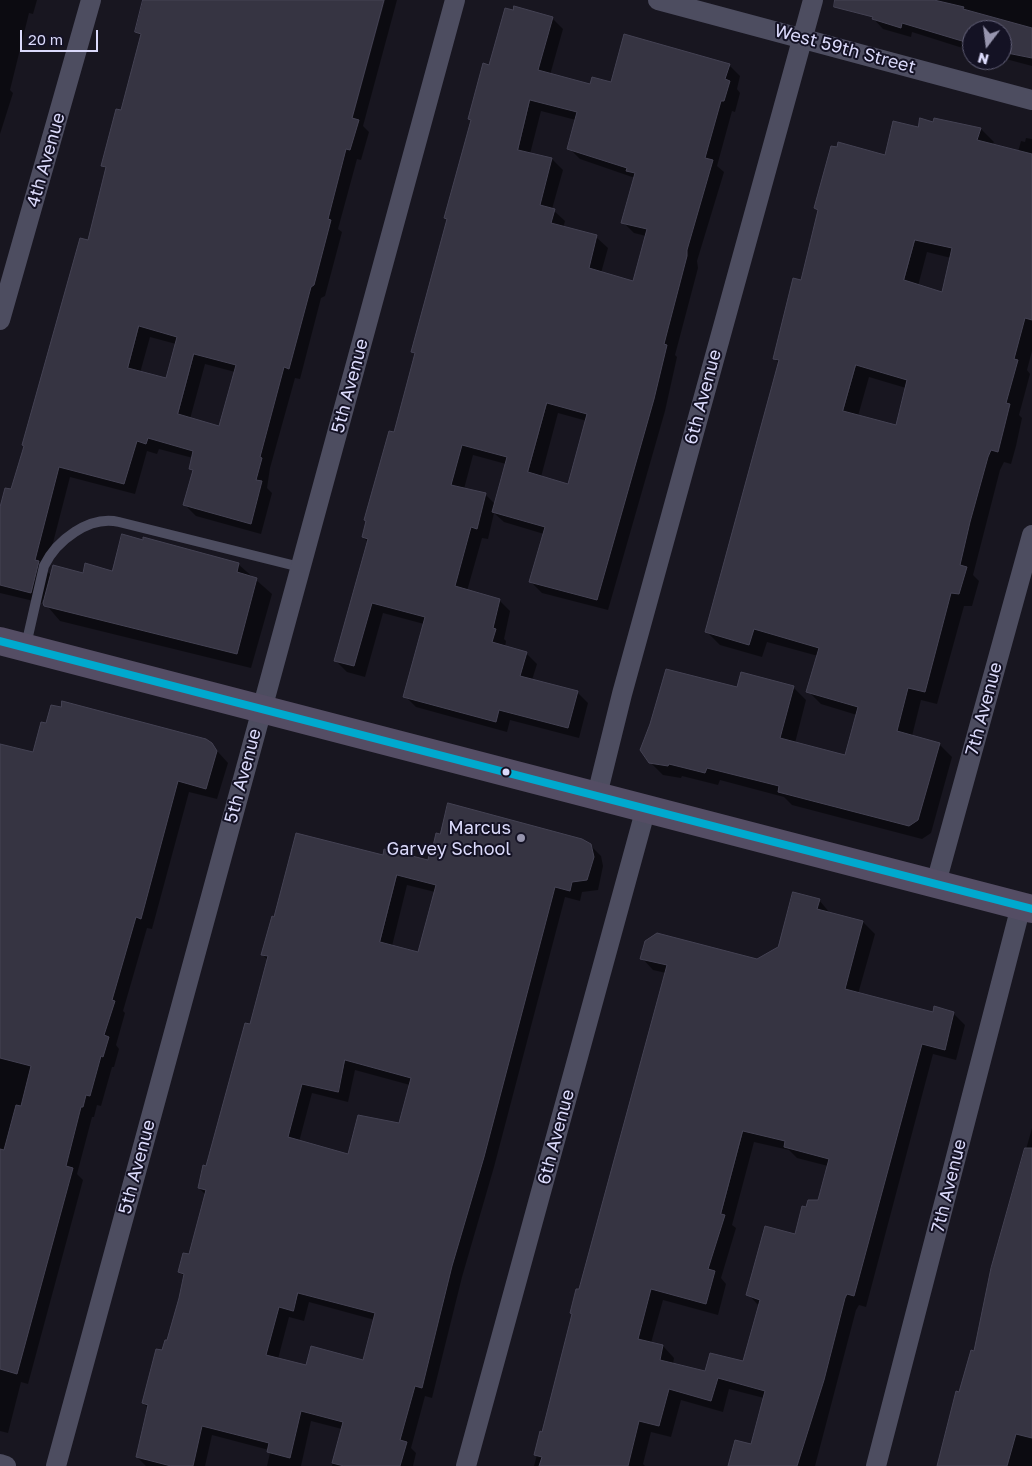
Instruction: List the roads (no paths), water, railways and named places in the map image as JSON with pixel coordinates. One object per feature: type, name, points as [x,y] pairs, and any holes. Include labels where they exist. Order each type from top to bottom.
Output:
[{"type":"main road","points":[[13,644],[1026,907]]},
{"type":"street","name":"4th Avenue","points":[[0,320],[92,0]]},
{"type":"street","name":"5th Avenue","points":[[56,1466],[455,0]]},
{"type":"street","name":"West 59th Street","points":[[658,0],[1032,100]]},
{"type":"street","name":"6th Avenue","points":[[597,795],[622,694],[813,0]]},
{"type":"street","name":"7th Avenue","points":[[936,883],[1032,535]]},
{"type":"street","name":"6th Avenue","points":[[466,1466],[646,808]]},
{"type":"street","name":"7th Avenue","points":[[876,1466],[1026,907]]},
{"type":"street","points":[[0,1464],[6,1466]]},
{"type":"lane","points":[[13,644],[48,557],[70,536],[86,526],[98,522],[119,522],[300,567]]},
{"type":"place","name":"Marcus Garvey School","points":[[521,838]]}]
